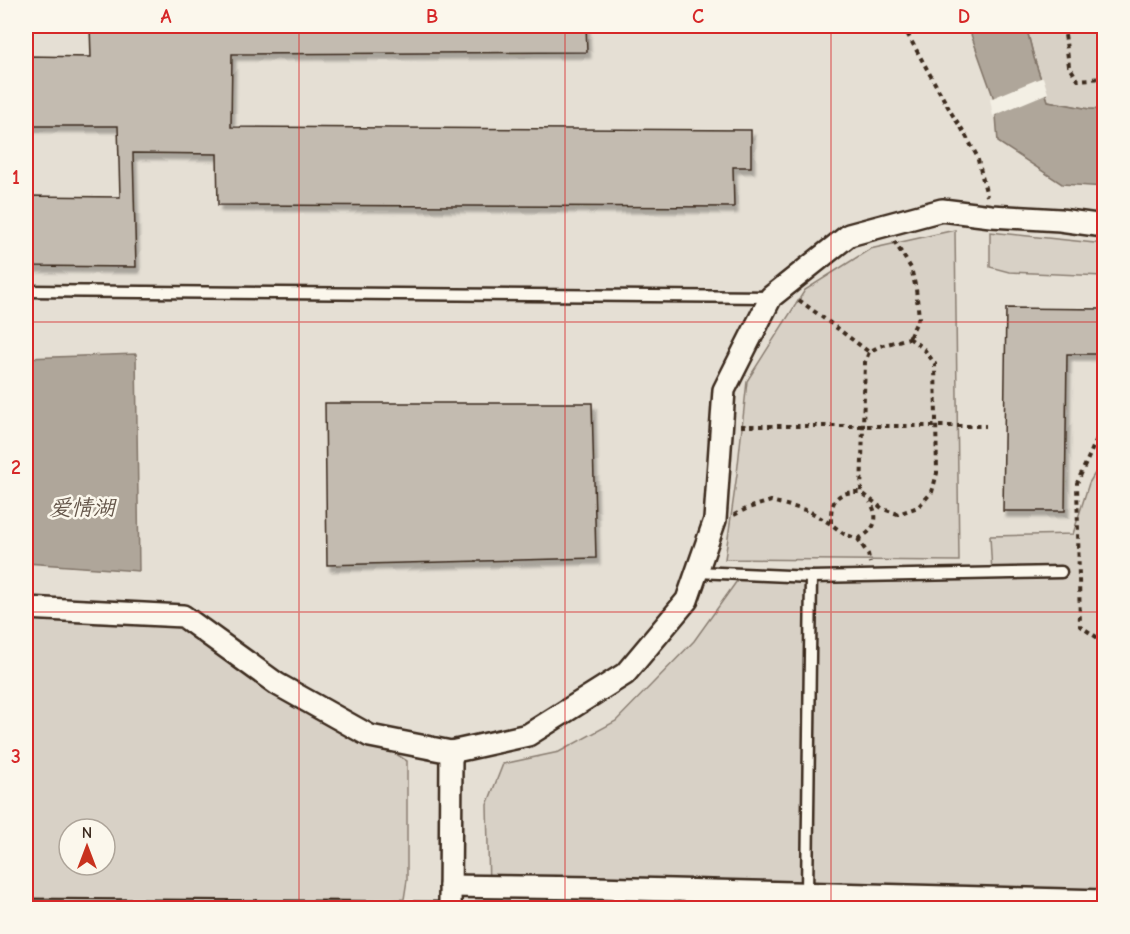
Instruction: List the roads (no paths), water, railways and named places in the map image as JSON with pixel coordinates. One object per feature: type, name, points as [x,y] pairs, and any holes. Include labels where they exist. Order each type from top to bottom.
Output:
[{"type":"street","points":[[26,608],[183,616],[277,684],[370,736],[451,752],[528,735],[625,674],[687,600],[715,520],[724,390],[777,292],[849,235],[942,210],[1104,226]]},
{"type":"street","points":[[450,908],[451,752]]},
{"type":"street","points":[[450,886],[1104,901]]},
{"type":"lane","points":[[26,291],[777,292]]},
{"type":"lane","points":[[697,572],[811,577],[1061,572]]},
{"type":"lane","points":[[807,893],[811,577]]},
{"type":"lane","points":[[26,905],[450,908]]},
{"type":"water","points":[[968,26],[1026,26],[1048,101],[1104,110],[1104,187],[1062,184],[998,142],[995,102]]},
{"type":"water","name":"爱情湖","points":[[136,354],[139,571],[26,563],[26,358]]}]
